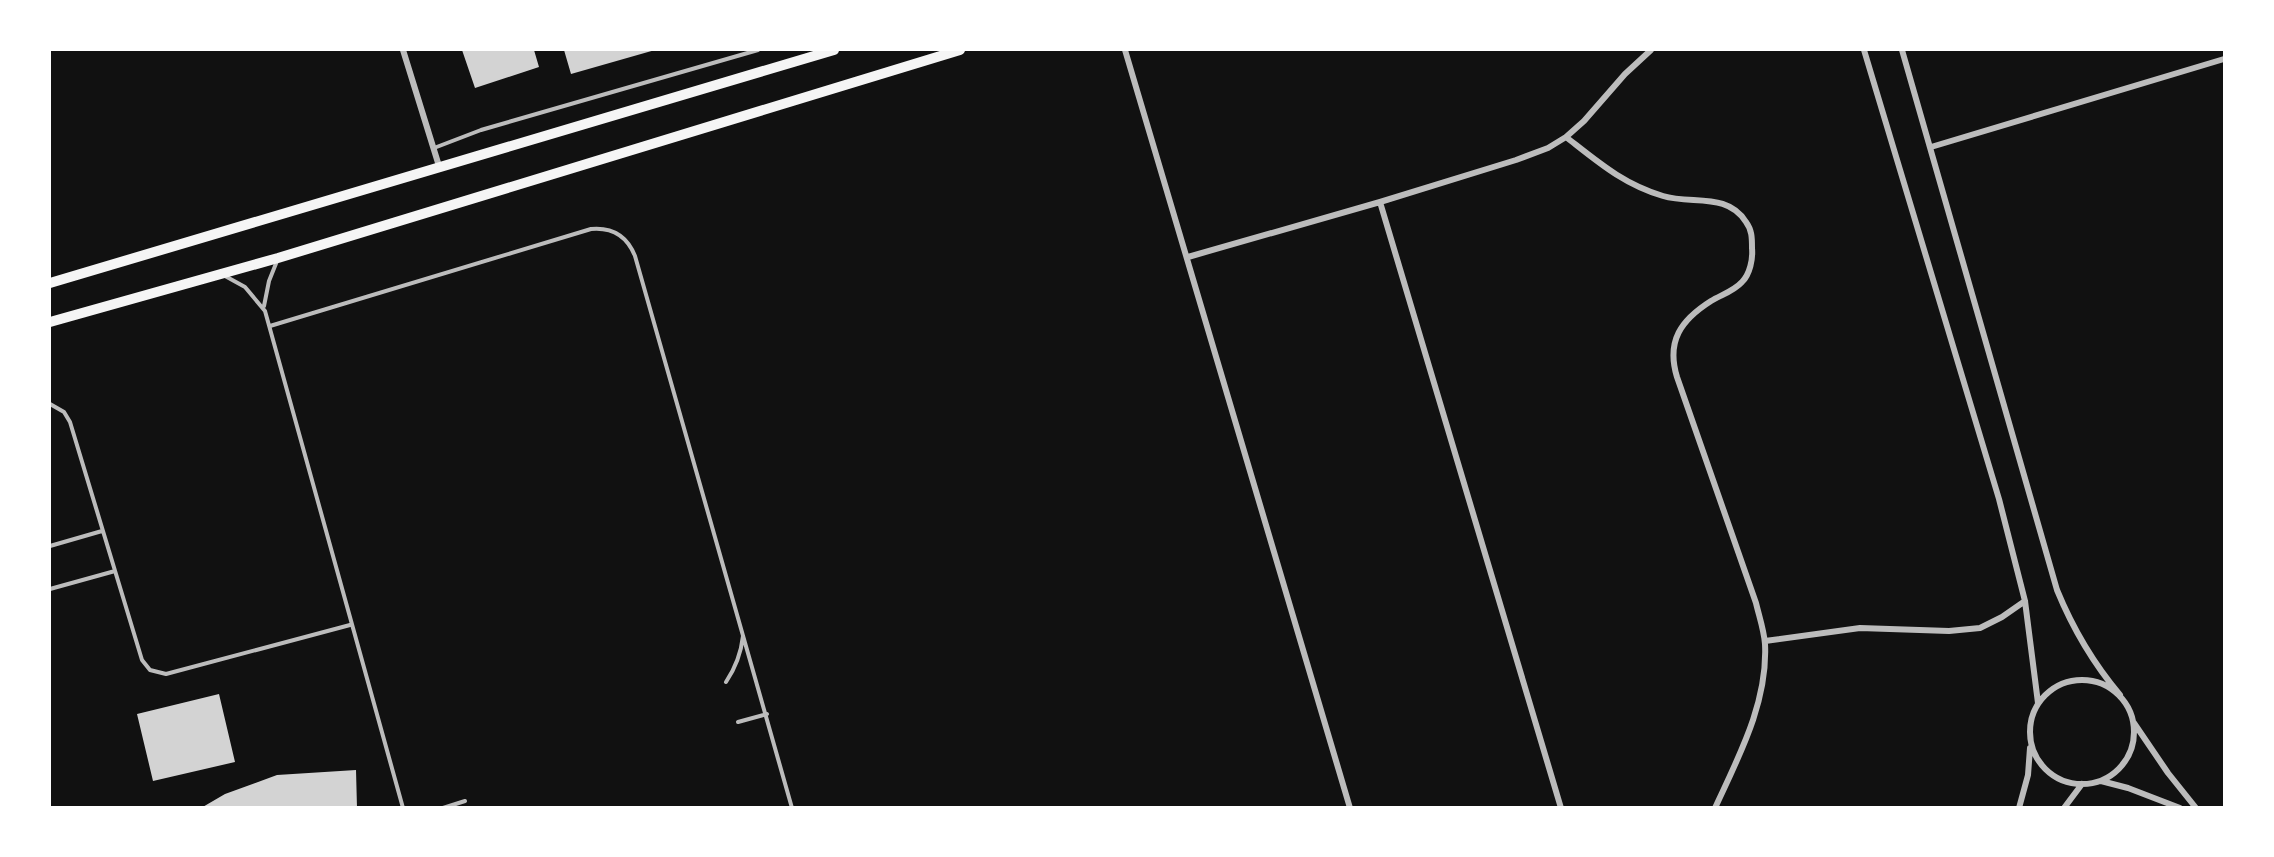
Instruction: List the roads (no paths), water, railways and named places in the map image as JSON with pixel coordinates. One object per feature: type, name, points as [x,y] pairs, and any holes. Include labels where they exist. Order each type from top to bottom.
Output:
[{"type":"main road","points":[[50,282],[834,50]]},
{"type":"main road","points":[[50,322],[278,258],[960,50]]},
{"type":"street","points":[[403,50],[439,166]]},
{"type":"street","points":[[1125,50],[1350,807]]},
{"type":"street","points":[[1188,257],[1380,202],[1532,154],[1566,137],[1651,50]]},
{"type":"street","points":[[1864,50],[1999,500],[2025,601],[2038,703]]},
{"type":"street","points":[[1902,50],[2057,590],[2081,641],[2097,668],[2121,695],[2134,723],[2168,773],[2196,807]]},
{"type":"street","points":[[1931,147],[2224,59]]},
{"type":"street","points":[[1566,137],[1625,182],[1664,196],[1714,201],[1729,205],[1741,214],[1752,234],[1753,254],[1749,271],[1742,282],[1689,317],[1675,338],[1672,358],[1756,603],[1765,641],[1765,667],[1761,694],[1752,723],[1715,807]]},
{"type":"street","points":[[1380,202],[1561,807]]},
{"type":"street","points":[[1765,641],[1860,628],[1949,631],[1980,628],[2002,617],[2025,601]]},
{"type":"street","points":[[2019,807],[2028,775],[2031,721],[2038,703],[2051,689],[2068,681],[2087,679],[2105,684],[2121,695]]},
{"type":"street","points":[[2030,741],[2035,755],[2049,772],[2067,782],[2082,784],[2101,781],[2114,774],[2128,758],[2135,737],[2134,723]]},
{"type":"street","points":[[2101,781],[2180,807]]},
{"type":"street","points":[[2064,807],[2082,784]]},
{"type":"lane","points":[[433,148],[481,130],[758,50]]},
{"type":"lane","points":[[270,326],[591,229],[602,228],[614,231],[623,237],[631,246],[635,256],[792,807]]},
{"type":"lane","points":[[263,306],[268,281],[278,258]]},
{"type":"lane","points":[[221,274],[245,287],[263,306],[270,326],[403,807]]},
{"type":"lane","points":[[50,404],[64,412],[70,422],[142,660],[150,670],[166,674],[351,625]]},
{"type":"lane","points":[[50,546],[102,531]]},
{"type":"lane","points":[[50,589],[115,571]]},
{"type":"lane","points":[[726,682],[736,667],[742,650],[743,632]]},
{"type":"lane","points":[[738,722],[767,714]]},
{"type":"lane","points":[[443,807],[465,801]]}]
